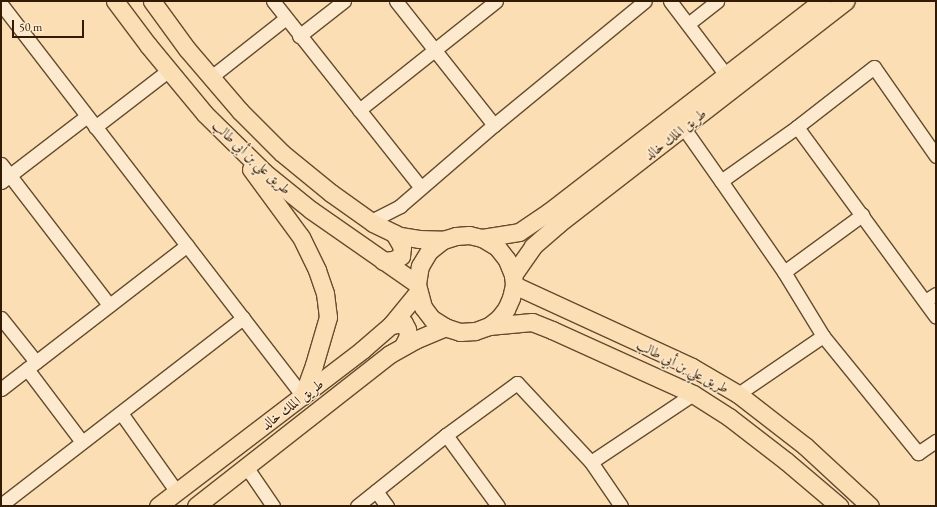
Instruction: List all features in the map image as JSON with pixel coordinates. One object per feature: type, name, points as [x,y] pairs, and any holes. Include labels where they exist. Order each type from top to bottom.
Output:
[{"type":"main road","name":"طريق علي بن أبي طالب","points":[[115,1],[205,114],[264,172],[311,210],[383,261],[417,288]]},
{"type":"main road","name":"طريق علي بن أبي طالب","points":[[152,1],[211,77],[240,111],[282,153],[331,193],[371,221],[394,233],[419,239],[443,240]]},
{"type":"main road","name":"طريق الملك خالد","points":[[482,238],[519,232],[550,212],[822,1]]},
{"type":"main road","name":"طريق الملك خالد","points":[[513,280],[533,246],[558,224],[846,1]]},
{"type":"main road","points":[[225,133],[301,237],[317,270],[325,293],[328,317],[303,396]]},
{"type":"main road","points":[[519,232],[518,238],[521,246],[533,246]]},
{"type":"main road","points":[[383,261],[398,259],[403,252],[402,247],[394,233]]},
{"type":"main road","points":[[469,235],[482,238],[497,247],[507,260],[513,280],[512,298],[499,318],[489,326],[475,331],[460,332],[445,327],[432,319],[423,306],[417,288],[420,266],[429,251],[443,240],[456,236],[469,235]]},
{"type":"main road","name":"طريق علي بن أبي طالب","points":[[513,280],[692,367],[738,394],[805,446],[870,505]]},
{"type":"main road","name":"طريق الملك خالد","points":[[158,506],[362,350],[391,325],[417,288]]},
{"type":"main road","name":"طريق علي بن أبي طالب","points":[[489,326],[532,322],[693,394],[728,417],[786,461],[837,504]]},
{"type":"main road","points":[[391,325],[404,323],[408,336],[403,346]]},
{"type":"main road","name":"طريق الملك خالد","points":[[196,506],[247,468],[370,369],[403,346],[445,327]]},
{"type":"street","points":[[273,1],[299,36],[421,188]]},
{"type":"street","points":[[299,36],[344,1]]},
{"type":"street","points":[[396,1],[494,125]]},
{"type":"street","points":[[359,110],[496,1]]},
{"type":"street","points":[[371,221],[400,206],[494,125],[645,1]]},
{"type":"street","points":[[670,1],[726,74]]},
{"type":"street","points":[[688,24],[717,1]]},
{"type":"street","points":[[1,4],[303,396]]},
{"type":"street","points":[[211,77],[286,18]]},
{"type":"street","points":[[721,181],[797,126],[874,66],[936,156]]},
{"type":"street","points":[[95,127],[169,70]]},
{"type":"street","points":[[5,179],[87,116]]},
{"type":"street","points":[[797,126],[936,317]]},
{"type":"street","points":[[683,127],[784,272],[823,336],[918,453],[936,441]]},
{"type":"street","points":[[1,164],[5,179],[109,305]]},
{"type":"street","points":[[784,272],[862,215]]},
{"type":"street","points":[[1,389],[187,245]]},
{"type":"street","points":[[925,301],[936,294]]},
{"type":"street","points":[[7,504],[82,442],[243,318]]},
{"type":"street","points":[[2,322],[82,442]]},
{"type":"street","points":[[738,394],[823,336]]},
{"type":"street","points":[[356,506],[446,435],[517,383],[591,462],[621,506]]},
{"type":"street","points":[[591,462],[693,394]]},
{"type":"street","points":[[121,413],[177,492]]},
{"type":"street","points":[[446,435],[498,506]]},
{"type":"street","points":[[247,468],[273,506]]},
{"type":"street","points":[[376,491],[387,506]]}]
